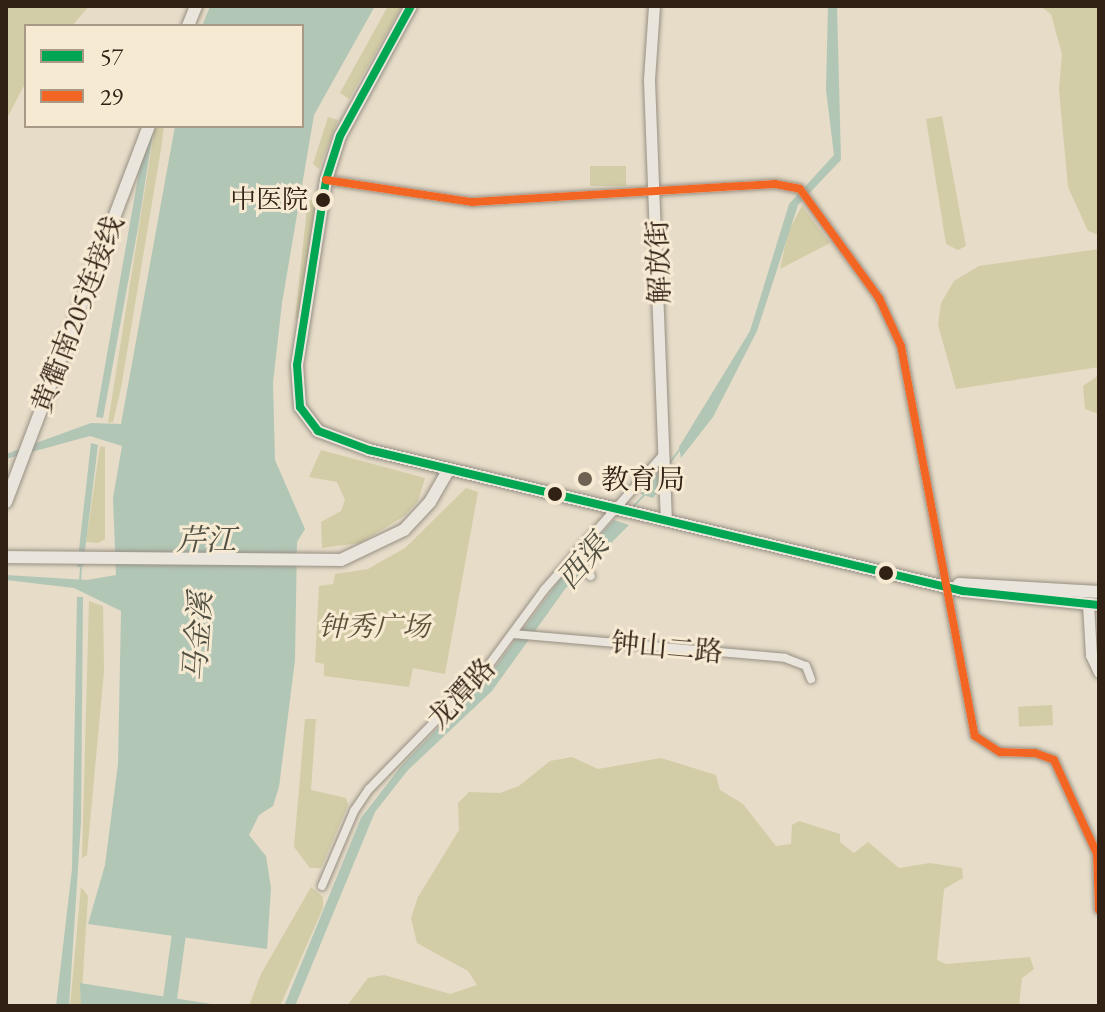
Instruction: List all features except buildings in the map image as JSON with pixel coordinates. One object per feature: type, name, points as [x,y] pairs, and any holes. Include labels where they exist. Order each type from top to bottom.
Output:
[{"type":"main road","points":[[411,6],[340,136],[326,180],[296,377],[300,407],[318,431],[449,469],[978,593],[1094,604]]},
{"type":"main road","name":"黄衢南205连接线","points":[[6,502],[148,128]]},
{"type":"main road","points":[[6,557],[321,563],[361,553],[404,530],[430,502],[449,469]]},
{"type":"main road","points":[[948,585],[1099,592]]},
{"type":"street","name":"解放街","points":[[654,6],[649,80],[666,518]]},
{"type":"street","points":[[326,180],[472,202],[782,184],[800,189],[879,298],[901,346],[975,736],[1000,752],[1035,753],[1054,760],[1097,854],[1099,910]]},
{"type":"street","name":"龙潭路","points":[[322,886],[354,811],[369,789],[465,692],[614,507],[662,456]]},
{"type":"street","points":[[573,557],[591,576]]},
{"type":"street","points":[[1094,604],[1091,655],[1099,672]]},
{"type":"street","name":"钟山二路","points":[[513,634],[785,658],[806,666],[811,679]]},
{"type":"green space","points":[[6,6],[89,6],[74,24],[24,24],[24,86],[6,120]]},
{"type":"green space","points":[[388,6],[402,6],[349,99],[340,93]]},
{"type":"green space","points":[[1040,6],[1099,6],[1099,235],[1088,231],[1068,187],[1059,90],[1062,54],[1051,14]]},
{"type":"green space","points":[[942,116],[966,246],[958,250],[946,244],[926,119]]},
{"type":"green space","points":[[328,117],[338,120],[319,169],[313,164]]},
{"type":"green space","points":[[155,128],[164,128],[121,388],[113,422],[108,423]]},
{"type":"green space","points":[[590,166],[626,166],[626,186],[590,186]]},
{"type":"green space","points":[[308,199],[317,201],[300,317],[295,319]]},
{"type":"green space","points":[[802,206],[830,243],[780,269],[788,232]]},
{"type":"green space","points":[[1099,249],[1099,367],[956,389],[938,325],[941,303],[954,281],[979,266]]},
{"type":"green space","points":[[1099,375],[1099,414],[1085,409],[1083,386]]},
{"type":"green space","points":[[100,446],[105,447],[105,539],[98,543],[86,542]]},
{"type":"green space","name":"钟秀广场","points":[[321,450],[425,478],[418,501],[404,516],[360,543],[322,548],[321,522],[341,511],[345,500],[337,482],[309,477]]},
{"type":"green space","name":"钟秀广场","points":[[466,488],[478,492],[445,674],[413,668],[409,687],[324,676],[324,664],[315,662],[319,586],[333,584],[335,574],[368,569],[405,548]]},
{"type":"green space","points":[[89,601],[103,606],[104,671],[87,855],[82,858]]},
{"type":"green space","points":[[1052,705],[1053,725],[1019,727],[1018,707]]},
{"type":"green space","points":[[305,719],[316,719],[311,790],[346,798],[348,805],[321,868],[310,868],[294,847]]},
{"type":"green space","points":[[572,757],[598,769],[661,758],[716,775],[720,790],[743,804],[776,846],[791,844],[792,825],[799,821],[840,834],[840,842],[854,853],[868,842],[899,868],[930,863],[962,868],[963,878],[944,889],[937,960],[946,964],[1030,957],[1034,969],[1022,978],[1019,1006],[347,1006],[368,978],[384,975],[450,994],[477,985],[468,971],[417,943],[411,918],[418,897],[459,830],[458,803],[469,792],[500,793],[519,786],[550,761]]},
{"type":"green space","points":[[81,887],[88,896],[81,1006],[70,1006]]},
{"type":"green space","points":[[311,887],[323,897],[323,908],[280,1006],[249,1006],[261,974]]},
{"type":"water","name":"芹江","points":[[210,6],[375,6],[314,115],[282,303],[273,383],[275,460],[305,529],[297,542],[295,660],[279,787],[273,806],[259,815],[249,835],[266,856],[271,888],[267,949],[88,924],[105,865],[118,764],[121,611],[74,588],[6,580],[6,575],[87,580],[116,575],[113,498],[122,446],[90,436],[6,459],[6,454],[91,423],[121,424],[175,128],[304,128],[304,24],[203,24]]},
{"type":"water","points":[[828,6],[837,6],[841,160],[798,205],[757,331],[713,417],[681,458],[679,447],[750,331],[789,204],[834,155],[826,90]]},
{"type":"water","points":[[147,128],[154,128],[103,418],[96,417]]},
{"type":"water","points":[[91,443],[98,445],[83,567],[77,567]]},
{"type":"water","points":[[657,472],[661,488],[653,498],[640,494]]},
{"type":"water","points":[[614,520],[629,525],[565,589],[492,691],[408,770],[375,812],[295,1006],[284,1006],[361,818],[402,765],[490,674],[564,574]]},
{"type":"water","points":[[77,597],[83,597],[81,822],[69,1006],[56,1006],[72,869]]},
{"type":"water","points":[[80,983],[223,1006],[81,1006]]},
{"type":"waterway","name":"西渠","points":[[668,465],[681,448]]},
{"type":"waterway","name":"西渠","points":[[632,508],[644,495]]},
{"type":"waterway","points":[[80,582],[81,568]]},
{"type":"waterway","name":"马金溪","points":[[169,1006],[181,919]]},
{"type":"transit line","name":"57","points":[[411,6],[340,136],[326,180],[297,365],[300,407],[318,431],[369,450],[963,591],[1099,605]]},
{"type":"transit line","name":"29","points":[[326,180],[472,202],[775,184],[800,189],[879,298],[901,346],[975,736],[1000,752],[1035,753],[1054,760],[1097,854],[1099,910]]},
{"type":"place","name":"中医院","points":[[323,200]]},
{"type":"place","name":"教育局","points":[[585,479]]}]
